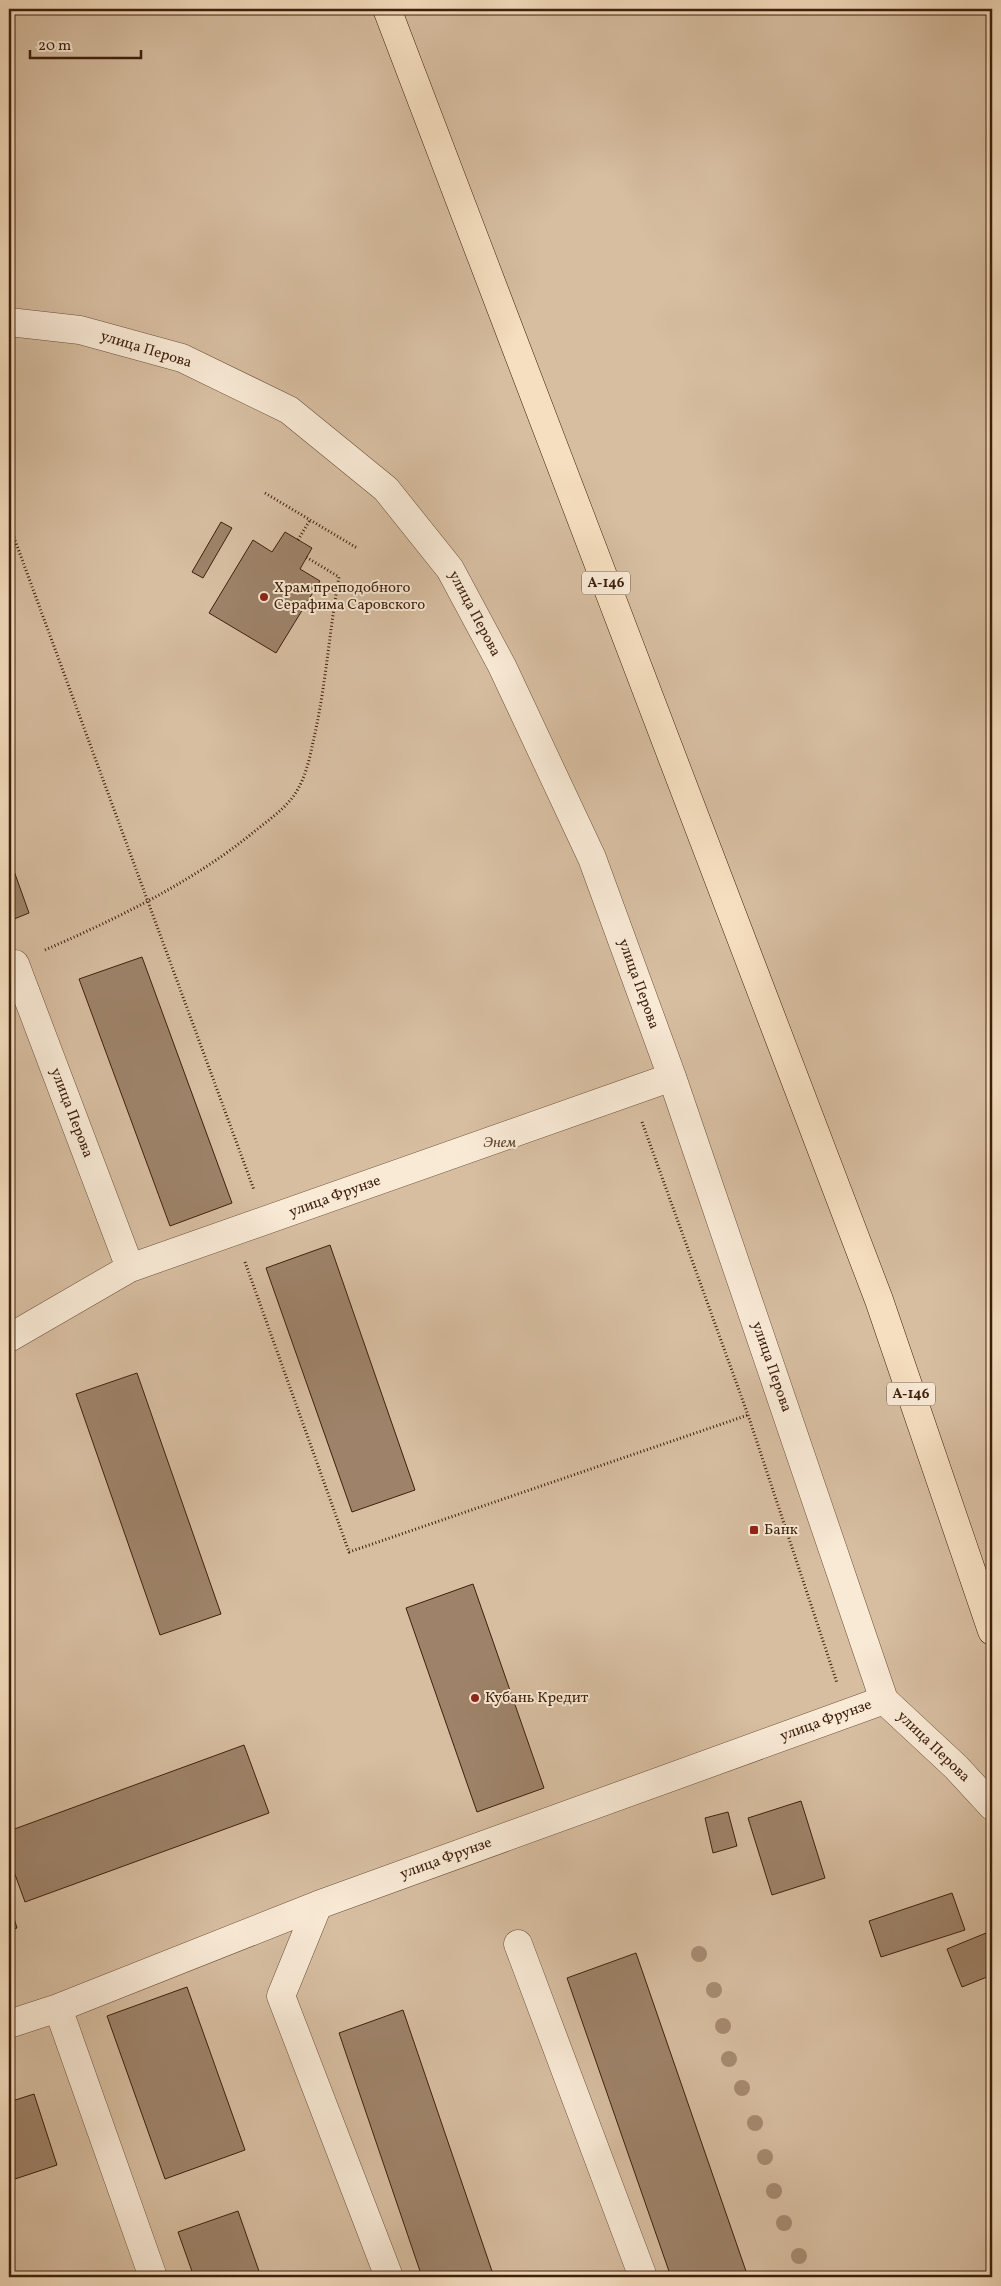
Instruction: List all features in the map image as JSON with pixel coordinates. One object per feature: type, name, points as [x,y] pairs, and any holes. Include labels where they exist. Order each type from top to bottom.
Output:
[{"type":"highway","name":"А-146","points":[[387,9],[879,1300],[992,1631]]},
{"type":"street","name":"улица Перова","points":[[9,322],[80,330],[182,358],[289,410],[386,489],[450,570],[502,666],[592,858],[672,1077],[884,1700],[956,1766],[992,1806]]},
{"type":"street","name":"улица Перова","points":[[12,964],[130,1268]]},
{"type":"street","name":"улица Фрунзе","points":[[9,1338],[130,1268],[266,1222],[672,1077]]},
{"type":"street","name":"улица Фрунзе","points":[[9,2024],[58,2008],[318,1905],[884,1700]]},
{"type":"street","points":[[318,1905],[281,1996],[389,2277]]},
{"type":"street","points":[[518,1944],[643,2277]]},
{"type":"street","points":[[58,2008],[153,2277]]},
{"type":"path","points":[[265,493],[357,548]]},
{"type":"path","points":[[298,540],[310,520]]},
{"type":"path","points":[[9,524],[266,1222]]},
{"type":"path","points":[[12,964],[89,931],[201,871],[285,807],[299,788],[322,705],[339,577],[306,557]]},
{"type":"path","points":[[631,1091],[748,1415],[847,1713]]},
{"type":"path","points":[[234,1233],[349,1552],[748,1415]]},
{"type":"green space","name":"Энем","points":[[9,9],[992,9],[992,2277],[9,2277]]},
{"type":"building","points":[[221,522],[232,528],[203,578],[192,572]]},
{"type":"building","name":"Храм преподобного Серафима Саровского","points":[[285,532],[312,548],[300,569],[320,581],[276,653],[209,613],[253,540],[272,552]]},
{"type":"building","points":[[9,857],[29,913],[9,921]]},
{"type":"building","points":[[142,957],[232,1203],[170,1226],[79,979]]},
{"type":"building","points":[[330,1245],[415,1490],[352,1512],[266,1268]]},
{"type":"building","points":[[137,1373],[221,1614],[160,1635],[76,1394]]},
{"type":"building","name":"Кубань Кредит","points":[[473,1584],[544,1788],[477,1812],[406,1608]]},
{"type":"building","points":[[244,1745],[269,1813],[25,1902],[9,1858],[9,1831]]},
{"type":"building","points":[[801,1801],[825,1878],[772,1895],[748,1818]]},
{"type":"building","points":[[728,1812],[737,1846],[713,1853],[705,1818]]},
{"type":"building","points":[[952,1893],[965,1930],[881,1957],[869,1921]]},
{"type":"building","points":[[9,1902],[17,1928],[9,1931]]},
{"type":"building","points":[[991,1931],[992,1975],[962,1987],[947,1949]]},
{"type":"building","points":[[636,1953],[748,2277],[671,2277],[567,1978]]},
{"type":"building","points":[[187,1987],[245,2150],[165,2179],[107,2016]]},
{"type":"building","points":[[403,2010],[494,2277],[422,2277],[339,2033]]},
{"type":"building","points":[[34,2094],[57,2165],[9,2181],[9,2102]]},
{"type":"building","points":[[238,2211],[261,2277],[194,2277],[178,2232]]},
{"type":"railway","points":[[990,9],[992,17]]},
{"type":"place","name":"Храм преподобного Серафима Саровского","points":[[264,597]]},
{"type":"place","name":"Банк","points":[[754,1530]]},
{"type":"place","name":"Кубань Кредит","points":[[475,1698]]}]
